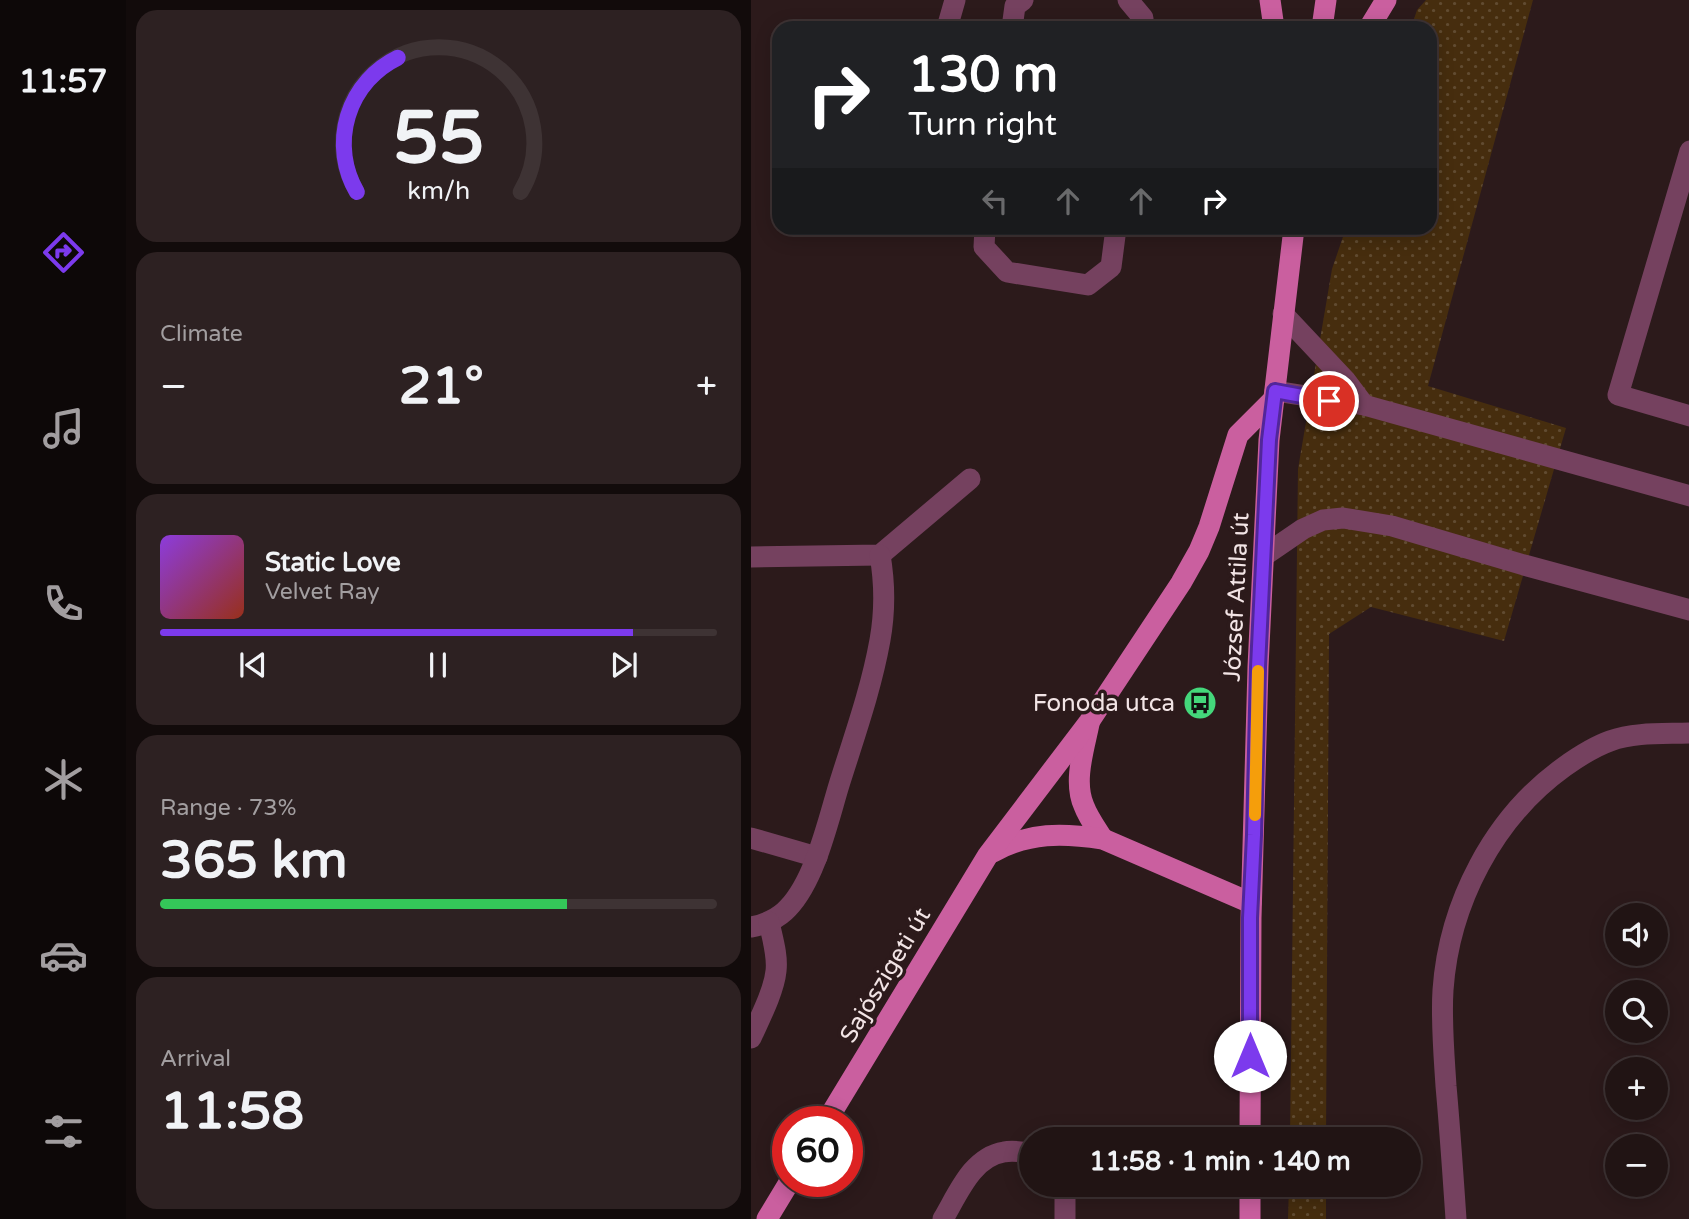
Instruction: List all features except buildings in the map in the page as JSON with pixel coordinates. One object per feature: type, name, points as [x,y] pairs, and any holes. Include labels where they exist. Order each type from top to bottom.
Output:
[{"type":"main road","points":[[1270,0],[1273,21]]},
{"type":"main road","points":[[1323,21],[1326,0]]},
{"type":"main road","points":[[1373,21],[1386,0]]},
{"type":"main road","name":"József Attila út","points":[[1250,1127],[1251,902],[1258,667],[1269,440],[1293,235]]},
{"type":"main road","name":"Sajószigeti út","points":[[836,1106],[988,855],[1089,722],[1181,583],[1199,551],[1218,503],[1238,435],[1275,395]]},
{"type":"main road","points":[[1089,722],[1080,789],[1083,804],[1103,839]]},
{"type":"main road","points":[[988,855],[1010,843],[1027,838],[1077,835],[1103,839],[1251,902]]},
{"type":"main road","points":[[767,1219],[780,1197]]},
{"type":"main road","points":[[1250,1197],[1250,1219]]},
{"type":"lane","points":[[949,21],[955,0]]},
{"type":"lane","points":[[1128,0],[1143,21]]},
{"type":"lane","points":[[1014,21],[1019,3]]},
{"type":"lane","points":[[1689,151],[1618,395],[1689,416]]},
{"type":"lane","points":[[985,235],[984,247],[1007,272],[1088,285],[1110,267],[1115,235]]},
{"type":"lane","points":[[1284,314],[1364,405]]},
{"type":"lane","points":[[1275,395],[1364,405],[1689,496]]},
{"type":"lane","points":[[751,556],[881,555],[970,479]]},
{"type":"lane","points":[[1265,555],[1303,529],[1323,520],[1343,518],[1392,526],[1689,610]]},
{"type":"lane","points":[[751,1038],[776,970],[774,948],[760,924],[788,908],[801,890],[817,857],[871,685],[884,606],[881,555]]},
{"type":"lane","points":[[1456,1219],[1442,1021],[1452,935],[1470,884],[1507,821],[1534,792],[1583,753],[1610,741],[1635,735],[1689,733]]},
{"type":"lane","points":[[751,838],[817,857]]},
{"type":"lane","points":[[943,1219],[966,1179],[979,1164],[1002,1152],[1019,1153]]},
{"type":"lane","points":[[1065,1197],[1065,1219]]},
{"type":"shaded area","points":[[1426,0],[1533,0],[1428,386],[1566,428],[1504,641],[1371,607],[1329,634],[1326,1127],[1290,1127],[1298,469],[1332,269],[1344,235],[1437,235],[1437,21],[1413,21],[1417,10]]},
{"type":"shaded area","points":[[1289,1197],[1326,1197],[1326,1219],[1288,1219]]},
{"type":"slow traffic","points":[[1255,815],[1258,671]]},
{"type":"place","name":"Fonoda utca","points":[[1200,703]]},
{"type":"route","points":[[1250,1056],[1250,918],[1258,667],[1269,440],[1275,391],[1329,401]]}]
